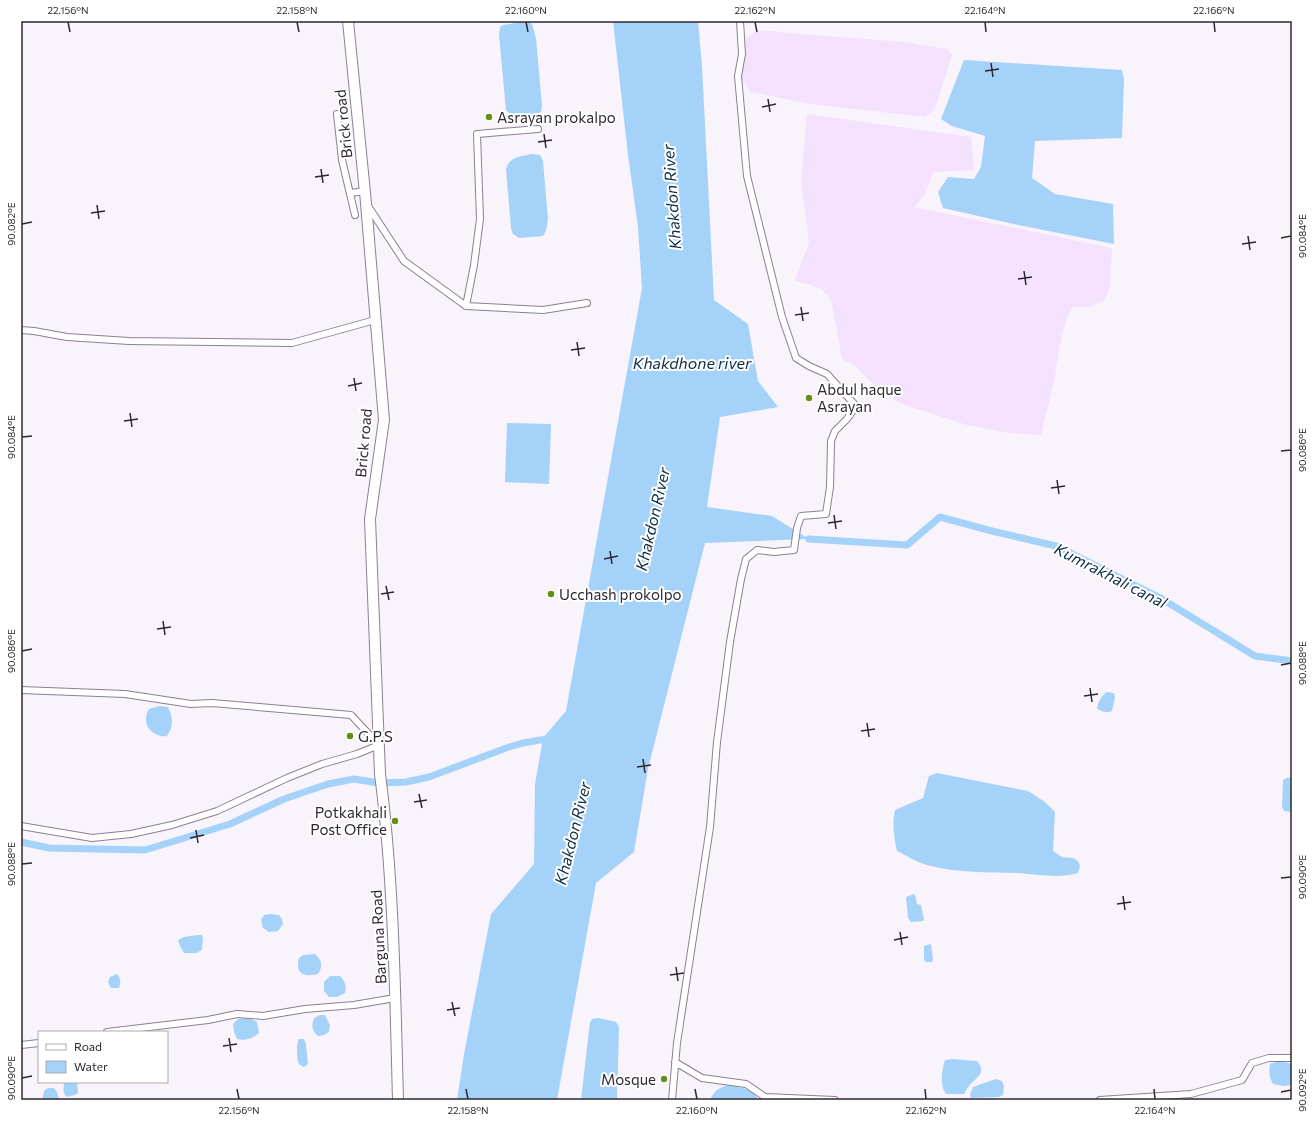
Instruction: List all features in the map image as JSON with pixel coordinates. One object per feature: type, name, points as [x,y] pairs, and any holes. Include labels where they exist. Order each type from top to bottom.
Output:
[{"type":"main road","name":"Brick road","points":[[348,21],[365,191],[384,420],[370,519],[380,774]]},
{"type":"main road","name":"Barguna Road","points":[[380,774],[385,807],[394,935],[398,1100]]},
{"type":"street","points":[[672,1100],[676,1043],[710,827],[717,742],[730,642],[746,559],[758,550],[774,552],[794,550],[797,528],[801,516],[826,514],[830,487],[831,441],[835,431],[848,419],[856,406],[827,374],[796,358],[782,317],[747,176],[738,76],[742,54],[740,21]]},
{"type":"street","points":[[337,114],[342,160],[355,215]]},
{"type":"street","points":[[466,306],[474,265],[480,218],[476,134],[538,129]]},
{"type":"street","points":[[350,193],[365,191]]},
{"type":"street","points":[[366,203],[404,261],[466,306],[543,310],[587,303]]},
{"type":"street","points":[[21,330],[34,330],[67,337],[129,342],[292,343],[376,320]]},
{"type":"street","points":[[21,690],[125,694],[191,704],[212,703],[351,715],[379,745],[357,754],[322,764],[287,778],[217,811],[172,825],[131,834],[92,838],[21,826]]},
{"type":"street","points":[[115,1031],[208,1020],[237,1014],[263,1016],[305,1009],[354,1005],[396,998]]},
{"type":"street","points":[[21,1045],[38,1043]]},
{"type":"street","points":[[1100,1100],[1191,1097],[1242,1080],[1252,1063],[1268,1058],[1292,1058]]},
{"type":"street","points":[[675,1062],[702,1078],[746,1084],[765,1097],[835,1100]]},
{"type":"shaded area","points":[[756,31],[773,31],[904,42],[947,49],[952,55],[935,109],[925,117],[810,104],[751,92],[742,80],[746,39]]},
{"type":"shaded area","points":[[807,114],[971,137],[974,170],[934,172],[924,195],[914,207],[1112,248],[1110,286],[1105,300],[1089,307],[1072,307],[1066,320],[1059,348],[1055,377],[1041,435],[1010,433],[967,425],[899,403],[872,383],[855,366],[842,359],[831,299],[820,288],[795,281],[809,242],[801,181]]},
{"type":"water","points":[[530,21],[536,38],[542,106],[541,112],[536,114],[510,114],[506,110],[499,35],[500,27],[503,25]]},
{"type":"water","name":"Khakdhone river","points":[[613,21],[698,21],[702,66],[714,300],[748,324],[758,381],[778,407],[720,417],[707,507],[772,516],[809,539],[705,543],[648,769],[634,852],[596,883],[557,1100],[457,1100],[464,1054],[491,914],[534,864],[535,784],[543,738],[566,711],[642,288],[638,227],[628,155]]},
{"type":"water","points":[[964,60],[1122,70],[1124,79],[1122,138],[1035,141],[1032,178],[1055,194],[1113,204],[1114,244],[943,208],[938,192],[948,177],[974,179],[981,167],[985,136],[952,126],[941,119]]},
{"type":"water","points":[[532,154],[540,155],[543,161],[548,219],[543,236],[519,238],[513,234],[511,228],[506,169],[513,159]]},
{"type":"water","points":[[507,423],[551,424],[549,484],[505,482]]},
{"type":"water","points":[[1107,692],[1114,693],[1115,697],[1112,711],[1104,712],[1097,709],[1100,699]]},
{"type":"water","points":[[159,706],[168,707],[171,714],[172,725],[167,736],[157,735],[152,732],[147,724],[146,719],[149,709]]},
{"type":"water","points":[[937,773],[1028,791],[1045,802],[1055,812],[1053,851],[1062,857],[1073,858],[1078,861],[1080,866],[1078,873],[1056,876],[952,870],[922,864],[897,851],[894,830],[895,810],[923,798],[929,776]]},
{"type":"water","points":[[1292,777],[1292,812],[1284,811],[1282,807],[1283,780]]},
{"type":"water","points":[[914,894],[917,904],[921,905],[924,919],[923,921],[911,922],[908,918],[906,897]]},
{"type":"water","points":[[264,915],[279,915],[282,919],[283,924],[278,931],[269,932],[263,928],[261,920]]},
{"type":"water","points":[[202,935],[202,950],[196,953],[184,953],[178,940],[184,937]]},
{"type":"water","points":[[931,944],[933,959],[932,962],[926,962],[924,960],[924,946]]},
{"type":"water","points":[[315,954],[321,963],[321,968],[318,974],[302,974],[298,968],[299,958],[303,955]]},
{"type":"water","points":[[117,974],[120,981],[119,988],[111,988],[108,982],[110,977]]},
{"type":"water","points":[[330,976],[340,976],[342,978],[346,986],[345,993],[337,997],[329,997],[324,991],[324,982]]},
{"type":"water","points":[[320,1015],[325,1015],[330,1025],[329,1032],[318,1036],[313,1030],[313,1023],[314,1018]]},
{"type":"water","points":[[245,1018],[257,1022],[259,1033],[249,1039],[237,1039],[233,1024],[238,1019]]},
{"type":"water","points":[[598,1018],[616,1022],[619,1027],[617,1100],[581,1100],[590,1022],[592,1019]]},
{"type":"water","points":[[299,1039],[304,1039],[306,1044],[308,1064],[304,1067],[298,1062],[297,1047]]},
{"type":"water","points":[[952,1059],[977,1061],[980,1065],[981,1072],[964,1094],[946,1094],[942,1086],[942,1073],[945,1060]]},
{"type":"water","points":[[1279,1061],[1289,1063],[1292,1066],[1292,1085],[1284,1086],[1273,1084],[1269,1070],[1270,1064]]},
{"type":"water","points":[[996,1079],[1002,1081],[1004,1086],[1003,1095],[999,1097],[971,1098],[970,1094],[973,1087]]},
{"type":"water","points":[[64,1083],[77,1083],[77,1094],[67,1097],[64,1094]]},
{"type":"water","points":[[729,1085],[750,1091],[758,1100],[710,1100],[717,1090]]},
{"type":"water","points":[[48,1088],[54,1088],[57,1092],[59,1100],[43,1100],[44,1091]]},
{"type":"waterway","name":"Kumrakhali canal","points":[[809,539],[907,545],[940,517],[1056,546],[1162,599],[1255,656],[1292,661]]},
{"type":"waterway","points":[[21,842],[49,848],[145,850],[230,824],[284,799],[328,784],[354,779],[379,783],[406,782],[429,777],[509,747],[552,738]]},
{"type":"place","name":"Asrayan prokalpo","points":[[489,117]]},
{"type":"place","name":"Abdul haque Asrayan","points":[[809,398]]},
{"type":"place","name":"Ucchash prokolpo","points":[[551,594]]},
{"type":"place","name":"G.P.S","points":[[350,736]]},
{"type":"place","name":"Potkakhali Post Office","points":[[395,821]]},
{"type":"place","name":"Mosque","points":[[664,1079]]},
{"type":"water label","name":"Khakdon River","points":[[671,197]]},
{"type":"water label","name":"Khakdon River","points":[[652,519]]},
{"type":"water label","name":"Khakdon River","points":[[572,833]]}]
